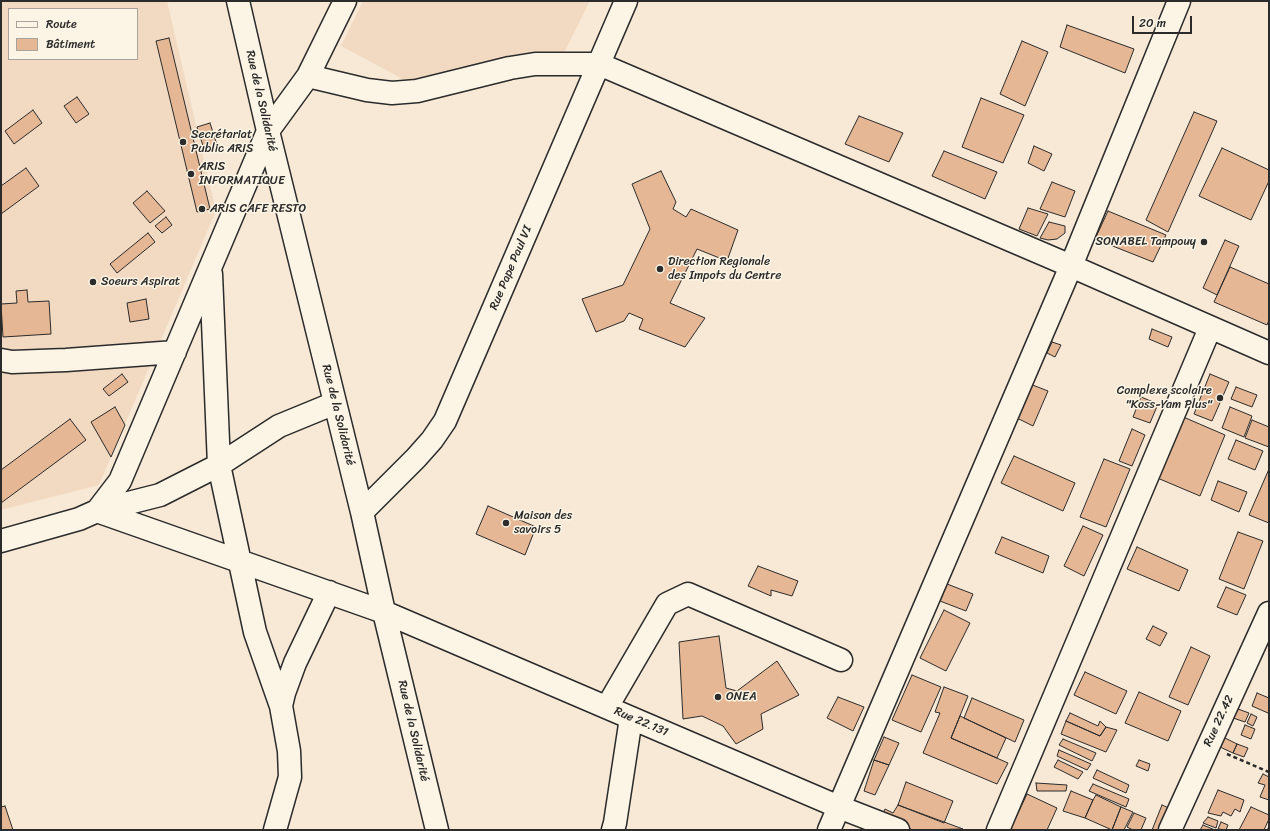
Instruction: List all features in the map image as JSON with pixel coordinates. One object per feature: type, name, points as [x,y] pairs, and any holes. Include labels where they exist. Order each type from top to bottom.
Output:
[{"type":"street","name":"Rue de la Solidarité","points":[[238,1],[268,131],[362,512],[384,612],[437,830]]},
{"type":"street","points":[[97,511],[120,480],[268,131],[308,76],[345,1]]},
{"type":"street","name":"Rue Pape Paul VI","points":[[362,512],[416,458],[432,440],[445,421],[626,1]]},
{"type":"street","points":[[829,830],[1071,266],[1179,1]]},
{"type":"street","points":[[308,76],[367,90],[392,93],[417,91],[510,68],[535,64],[599,64],[1071,266],[1269,353]]},
{"type":"street","points":[[210,268],[219,465],[255,632],[281,706],[289,751],[290,777],[274,830]]},
{"type":"street","points":[[998,830],[1210,328]]},
{"type":"street","points":[[1,360],[12,362],[66,360],[175,352]]},
{"type":"street","points":[[1,541],[79,519],[97,511],[160,495],[219,465],[279,426],[335,403]]},
{"type":"street","name":"Rue 22.131","points":[[97,511],[384,612],[839,807],[898,830]]},
{"type":"street","points":[[281,706],[295,662],[329,592]]},
{"type":"street","points":[[607,707],[667,604],[688,594],[841,660]]},
{"type":"street","name":"Rue 22.42","points":[[1170,830],[1269,613]]},
{"type":"street","points":[[613,830],[631,718]]},
{"type":"path","points":[[1208,746],[1269,772]]},
{"type":"shaded area","name":"Soeurs Aspirat","points":[[1,1],[167,1],[216,211],[99,485],[1,510]]},
{"type":"shaded area","points":[[363,1],[590,1],[561,59],[429,93],[341,46]]},
{"type":"building","points":[[1067,25],[1134,49],[1125,73],[1060,47]]},
{"type":"building","points":[[169,38],[210,209],[197,212],[156,41]]},
{"type":"building","points":[[1022,41],[1048,52],[1025,106],[1000,94]]},
{"type":"building","points":[[77,97],[89,114],[76,123],[64,106]]},
{"type":"building","points":[[981,98],[1024,115],[1003,163],[962,147]]},
{"type":"building","points":[[33,110],[42,123],[14,144],[5,131]]},
{"type":"building","points":[[1194,112],[1217,121],[1168,232],[1146,220]]},
{"type":"building","points":[[859,116],[903,133],[889,162],[845,144]]},
{"type":"building","points":[[210,123],[217,145],[204,149],[197,127]]},
{"type":"building","points":[[1034,146],[1052,154],[1044,171],[1028,163]]},
{"type":"building","points":[[1222,148],[1269,170],[1269,181],[1251,220],[1199,196]]},
{"type":"building","points":[[944,151],[997,172],[985,199],[932,176]]},
{"type":"building","points":[[26,168],[39,186],[1,214],[1,186]]},
{"type":"building","points":[[661,171],[676,202],[673,209],[686,217],[691,209],[738,230],[727,261],[697,249],[670,303],[705,318],[685,347],[639,329],[643,319],[629,313],[624,321],[596,332],[582,299],[623,285],[650,229],[632,184]]},
{"type":"building","points":[[1052,182],[1075,191],[1065,217],[1040,209]]},
{"type":"building","points":[[147,191],[165,211],[150,223],[133,203]]},
{"type":"building","points":[[1028,208],[1048,214],[1037,236],[1019,229]]},
{"type":"building","points":[[1108,211],[1166,235],[1153,262],[1095,239]]},
{"type":"building","points":[[166,217],[172,225],[162,233],[155,226]]},
{"type":"building","points":[[1049,222],[1065,226],[1065,233],[1057,239],[1048,240],[1040,238]]},
{"type":"building","points":[[148,233],[155,242],[117,273],[110,264]]},
{"type":"building","points":[[1225,240],[1239,246],[1217,295],[1203,288]]},
{"type":"building","points":[[1230,267],[1269,284],[1269,320],[1267,325],[1214,302]]},
{"type":"building","points":[[27,290],[28,302],[49,301],[51,334],[3,337],[1,304],[17,303],[16,291]]},
{"type":"building","points":[[146,299],[149,319],[130,322],[127,303]]},
{"type":"building","points":[[1152,329],[1172,337],[1168,347],[1149,339]]},
{"type":"building","points":[[1052,342],[1061,345],[1055,357],[1047,353]]},
{"type":"building","points":[[122,374],[128,382],[109,396],[103,389]]},
{"type":"building","points":[[1210,374],[1229,382],[1212,421],[1194,414]]},
{"type":"building","points":[[1030,384],[1048,391],[1033,426],[1015,417]]},
{"type":"building","points":[[1236,387],[1257,395],[1252,407],[1231,399]]},
{"type":"building","points":[[1141,397],[1158,404],[1150,423],[1133,417]]},
{"type":"building","points":[[115,407],[125,425],[111,457],[91,422]]},
{"type":"building","points":[[1230,407],[1252,416],[1244,437],[1222,428]]},
{"type":"building","points":[[1181,416],[1225,435],[1200,496],[1155,477]]},
{"type":"building","points":[[70,419],[86,440],[1,503],[1,470]]},
{"type":"building","points":[[1252,420],[1269,427],[1269,447],[1245,438]]},
{"type":"building","points":[[1132,429],[1145,435],[1132,466],[1119,461]]},
{"type":"building","points":[[1236,440],[1263,451],[1255,470],[1228,459]]},
{"type":"building","points":[[1014,456],[1075,483],[1063,511],[1001,483]]},
{"type":"building","points":[[1104,459],[1130,469],[1106,527],[1080,517]]},
{"type":"building","points":[[1269,469],[1269,523],[1249,515]]},
{"type":"building","points":[[1218,481],[1247,492],[1239,512],[1211,500]]},
{"type":"building","points":[[488,506],[536,527],[525,555],[476,534]]},
{"type":"building","points":[[1083,526],[1103,535],[1084,576],[1064,566]]},
{"type":"building","points":[[1238,532],[1263,541],[1244,589],[1219,579]]},
{"type":"building","points":[[1002,537],[1049,556],[1043,573],[995,553]]},
{"type":"building","points":[[1137,547],[1188,570],[1179,591],[1127,569]]},
{"type":"building","points":[[758,566],[798,581],[792,596],[771,590],[771,596],[748,586]]},
{"type":"building","points":[[947,584],[973,594],[966,611],[940,601]]},
{"type":"building","points":[[1226,587],[1246,595],[1237,615],[1217,607]]},
{"type":"building","points":[[944,610],[970,623],[946,671],[920,658]]},
{"type":"building","points":[[1153,626],[1167,633],[1160,646],[1146,639]]},
{"type":"building","points":[[719,636],[726,688],[737,691],[777,661],[799,695],[761,714],[763,729],[736,744],[723,726],[702,716],[683,719],[679,642]]},
{"type":"building","points":[[1191,647],[1210,656],[1188,705],[1169,697]]},
{"type":"building","points":[[1085,672],[1127,691],[1116,714],[1074,695]]},
{"type":"building","points":[[912,675],[941,687],[921,732],[892,720]]},
{"type":"building","points":[[944,687],[968,696],[951,738],[1008,763],[997,784],[923,753],[940,713],[935,712]]},
{"type":"building","points":[[1139,692],[1181,711],[1168,741],[1125,723]]},
{"type":"building","points":[[1257,693],[1269,698],[1268,713],[1252,706]]},
{"type":"building","points":[[838,697],[864,707],[853,731],[827,718]]},
{"type":"building","points":[[972,698],[1024,720],[1015,742],[964,718]]},
{"type":"building","points":[[1238,709],[1249,713],[1245,722],[1233,718]]},
{"type":"building","points":[[1070,713],[1098,726],[1100,721],[1106,727],[1100,736],[1066,721]]},
{"type":"building","points":[[1251,714],[1257,717],[1253,726],[1247,723]]},
{"type":"building","points":[[960,716],[1006,738],[997,758],[951,738]]},
{"type":"building","points":[[1066,721],[1100,736],[1106,727],[1117,730],[1106,752],[1061,734]]},
{"type":"building","points":[[1245,725],[1255,729],[1251,739],[1241,735]]},
{"type":"building","points":[[884,737],[899,743],[889,765],[874,760]]},
{"type":"building","points":[[1225,738],[1237,744],[1233,753],[1220,747]]},
{"type":"building","points":[[1063,739],[1096,753],[1092,761],[1059,745]]},
{"type":"building","points":[[1237,744],[1248,748],[1244,757],[1233,753]]},
{"type":"building","points":[[1059,750],[1091,764],[1087,770],[1057,756]]},
{"type":"building","points":[[874,760],[889,765],[875,795],[864,791]]},
{"type":"building","points":[[1058,760],[1083,772],[1078,779],[1054,767]]},
{"type":"building","points":[[1139,760],[1150,764],[1148,771],[1136,766]]},
{"type":"building","points":[[1097,770],[1129,785],[1126,793],[1093,778]]},
{"type":"building","points":[[1263,774],[1269,777],[1269,800],[1260,797],[1265,785],[1258,783]]},
{"type":"building","points":[[906,782],[953,801],[944,823],[898,805]]},
{"type":"building","points":[[1036,783],[1067,785],[1066,791],[1037,791]]},
{"type":"building","points":[[1093,784],[1129,799],[1126,807],[1089,791]]},
{"type":"building","points":[[1218,790],[1244,800],[1240,812],[1235,809],[1231,816],[1223,812],[1221,816],[1208,813]]},
{"type":"building","points":[[1071,791],[1093,800],[1085,818],[1063,811]]},
{"type":"building","points":[[1027,794],[1057,808],[1047,830],[1010,830]]},
{"type":"building","points":[[1096,795],[1121,807],[1112,830],[1085,818]]},
{"type":"building","points":[[898,805],[963,829],[913,830],[881,817],[885,809],[893,813]]},
{"type":"building","points":[[1162,805],[1171,809],[1162,830],[1152,830]]},
{"type":"building","points":[[5,806],[13,830],[1,830],[1,807]]},
{"type":"building","points":[[1121,807],[1133,812],[1124,830],[1112,830]]},
{"type":"building","points":[[1251,807],[1269,815],[1269,819],[1264,830],[1239,830]]},
{"type":"building","points":[[1134,813],[1146,818],[1141,830],[1133,830],[1127,827]]},
{"type":"building","points":[[1208,817],[1218,821],[1216,828],[1203,823]]},
{"type":"building","points":[[1221,822],[1228,825],[1226,830],[1218,829]]},
{"type":"building","points":[[1203,825],[1215,830],[1200,830]]},
{"type":"place","name":"Secrétariat Public ARIS","points":[[183,142]]},
{"type":"place","name":"ARIS INFORMATIQUE","points":[[191,174]]},
{"type":"place","name":"ARIS CAFE RESTO","points":[[202,209]]},
{"type":"place","name":"SONABEL Tampouy","points":[[1204,242]]},
{"type":"place","name":"Direction Regionale des Impots du Centre","points":[[660,269]]},
{"type":"place","name":"Soeurs Aspirat","points":[[93,282]]},
{"type":"place","name":"Complexe scolaire \"Koss-Yam Plus\"","points":[[1220,398]]},
{"type":"place","name":"Maison des savoirs 5","points":[[506,523]]},
{"type":"place","name":"ONEA","points":[[718,697]]}]
